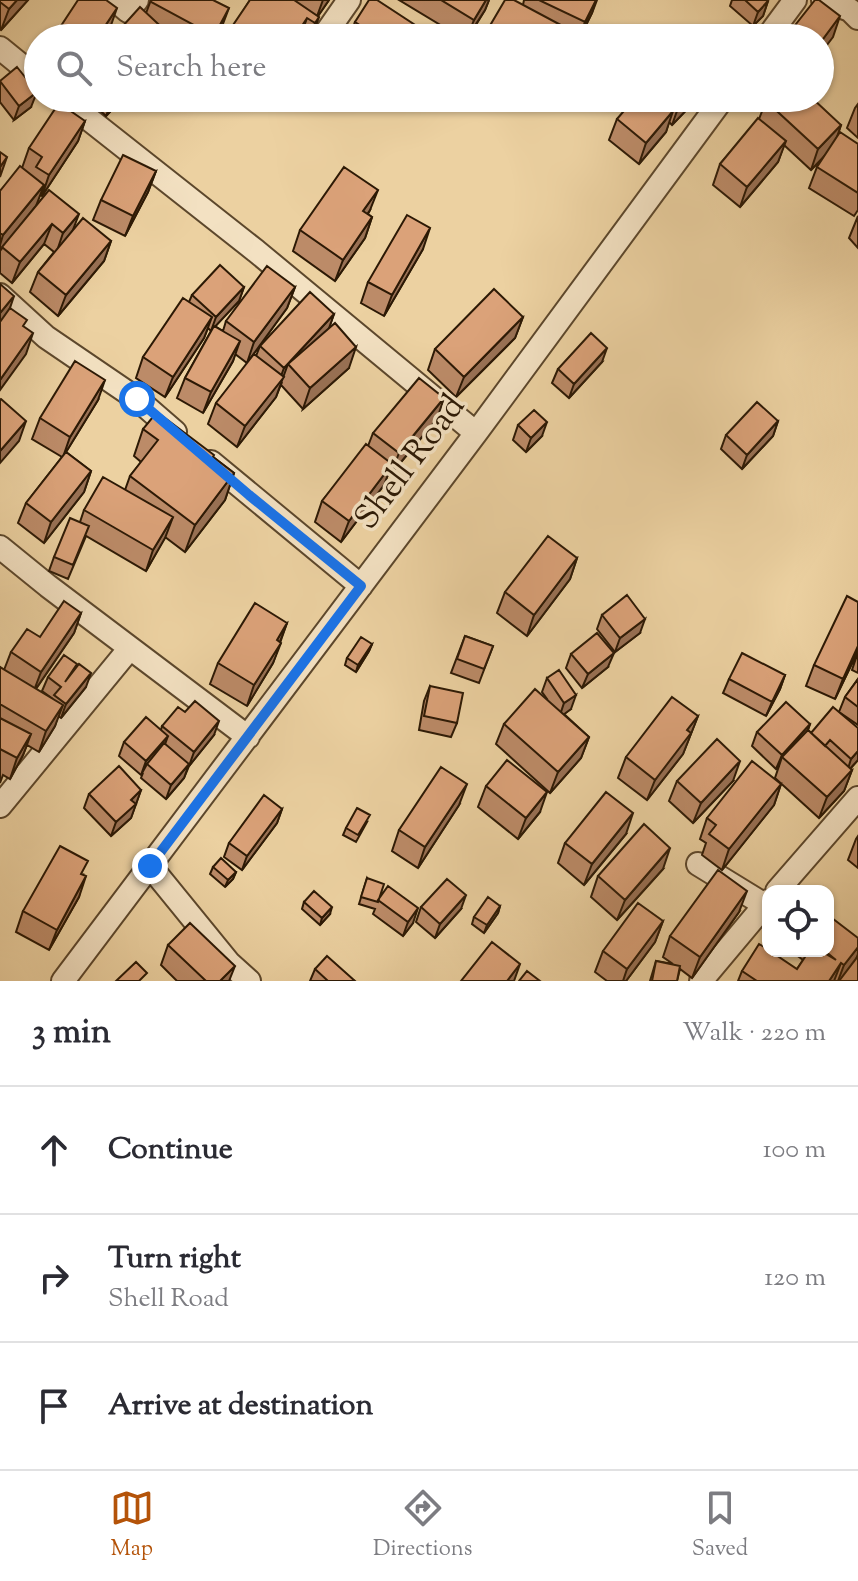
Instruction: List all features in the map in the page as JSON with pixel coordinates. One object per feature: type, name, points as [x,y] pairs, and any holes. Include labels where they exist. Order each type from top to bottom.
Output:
[{"type":"street","points":[[115,0],[128,11],[137,0]]},
{"type":"street","points":[[332,24],[349,0]]},
{"type":"street","points":[[777,24],[795,0]]},
{"type":"street","points":[[823,0],[850,10],[858,18]]},
{"type":"street","points":[[0,48],[24,68]]},
{"type":"street","points":[[80,112],[256,251],[476,433]]},
{"type":"street","name":"Shell Road","points":[[63,981],[476,433],[713,112]]},
{"type":"street","points":[[0,295],[46,337],[137,399],[361,586]]},
{"type":"street","points":[[0,547],[248,737]]},
{"type":"street","points":[[0,806],[130,648]]},
{"type":"street","points":[[782,885],[858,798]]},
{"type":"street","points":[[698,864],[762,895]]},
{"type":"street","points":[[150,866],[229,963],[249,981]]},
{"type":"street","points":[[701,981],[762,909]]},
{"type":"building","points":[[0,0],[17,0],[9,9]]},
{"type":"building","points":[[78,0],[106,0],[117,8],[106,24],[62,24]]},
{"type":"building","points":[[213,0],[229,8],[220,24],[192,24],[151,2]]},
{"type":"building","points":[[250,0],[294,0],[319,17],[315,23],[307,18],[303,24],[234,24]]},
{"type":"building","points":[[369,0],[377,0],[414,24],[358,24],[355,22]]},
{"type":"building","points":[[441,0],[486,0],[474,20]]},
{"type":"building","points":[[505,0],[514,0],[559,24],[491,24]]},
{"type":"building","points":[[539,0],[596,0],[585,22]]},
{"type":"building","points":[[745,0],[766,0],[768,1],[758,12]]},
{"type":"building","points":[[815,0],[840,16],[834,24],[796,24]]},
{"type":"building","points":[[140,7],[158,24],[125,24]]},
{"type":"building","points":[[17,67],[24,76],[24,102],[19,106],[0,81]]},
{"type":"building","points":[[53,112],[72,112],[85,121],[49,175],[36,167],[42,157],[29,148]]},
{"type":"building","points":[[623,112],[672,112],[646,143],[617,119]]},
{"type":"building","points":[[778,112],[827,112],[841,125],[818,149]]},
{"type":"building","points":[[758,118],[786,141],[747,187],[720,164]]},
{"type":"building","points":[[840,132],[858,144],[858,193],[817,167]]},
{"type":"building","points":[[0,152],[7,157],[0,167]]},
{"type":"building","points":[[123,155],[156,171],[133,216],[101,200]]},
{"type":"building","points":[[20,166],[44,185],[3,235],[0,233],[0,191]]},
{"type":"building","points":[[344,167],[378,190],[363,211],[372,217],[343,260],[300,230]]},
{"type":"building","points":[[49,190],[79,214],[63,233],[52,224],[20,262],[2,247]]},
{"type":"building","points":[[407,215],[430,228],[392,295],[368,282]]},
{"type":"building","points":[[83,218],[111,241],[66,295],[38,272]]},
{"type":"building","points":[[220,265],[244,287],[216,317],[192,295]]},
{"type":"building","points":[[267,266],[295,287],[254,342],[226,321]]},
{"type":"building","points":[[0,284],[14,296],[0,313]]},
{"type":"building","points":[[494,289],[523,317],[464,377],[435,349]]},
{"type":"building","points":[[310,292],[334,314],[284,368],[260,346]]},
{"type":"building","points":[[183,298],[212,317],[173,377],[143,357]]},
{"type":"building","points":[[10,308],[27,320],[23,326],[33,333],[0,380],[0,322]]},
{"type":"building","points":[[335,323],[356,347],[310,388],[288,364]]},
{"type":"building","points":[[214,326],[240,341],[211,392],[185,378]]},
{"type":"building","points":[[591,333],[607,348],[574,384],[558,369]]},
{"type":"building","points":[[254,354],[284,377],[245,426],[216,403]]},
{"type":"building","points":[[75,361],[105,380],[70,437],[40,418]]},
{"type":"building","points":[[419,378],[444,398],[399,453],[373,433]]},
{"type":"building","points":[[0,400],[26,421],[0,451]]},
{"type":"building","points":[[757,402],[778,421],[747,455],[726,435]]},
{"type":"building","points":[[534,410],[547,422],[531,438],[518,425]]},
{"type":"building","points":[[157,412],[234,473],[195,525],[130,476],[158,440],[143,429]]},
{"type":"building","points":[[366,444],[392,464],[349,521],[322,501]]},
{"type":"building","points":[[66,452],[91,471],[51,522],[26,503]]},
{"type":"building","points":[[103,477],[173,517],[153,550],[84,510]]},
{"type":"building","points":[[70,518],[89,526],[73,565],[54,557]]},
{"type":"building","points":[[548,536],[577,558],[534,615],[505,592]]},
{"type":"building","points":[[627,595],[645,619],[620,638],[602,615]]},
{"type":"building","points":[[847,596],[858,602],[858,646],[843,679],[814,665]]},
{"type":"building","points":[[64,601],[81,613],[41,672],[11,652],[27,629],[40,637]]},
{"type":"building","points":[[255,603],[287,623],[277,640],[281,643],[254,685],[218,663]]},
{"type":"building","points":[[597,633],[614,653],[588,674],[571,654]]},
{"type":"building","points":[[465,636],[493,646],[484,669],[457,659]]},
{"type":"building","points":[[361,637],[372,644],[358,665],[347,658]]},
{"type":"building","points":[[742,653],[785,675],[772,702],[729,679]]},
{"type":"building","points":[[64,655],[77,664],[65,682],[79,664],[91,673],[66,704],[54,695],[61,687],[48,677]]},
{"type":"building","points":[[0,667],[63,705],[46,731],[0,704]]},
{"type":"building","points":[[559,670],[576,695],[564,703],[547,678]]},
{"type":"building","points":[[858,679],[858,707],[845,697]]},
{"type":"building","points":[[430,686],[463,693],[457,723],[424,716]]},
{"type":"building","points":[[535,689],[589,737],[558,772],[504,724]]},
{"type":"building","points":[[672,697],[698,716],[687,730],[691,733],[655,780],[626,757]]},
{"type":"building","points":[[195,701],[219,721],[194,752],[162,726],[178,707],[185,712]]},
{"type":"building","points":[[786,702],[810,724],[782,755],[757,732]]},
{"type":"building","points":[[833,707],[858,728],[858,751],[851,759],[830,740],[825,746],[811,733]]},
{"type":"building","points":[[146,717],[168,736],[146,761],[124,742]]},
{"type":"building","points":[[0,718],[31,734],[17,758],[0,749]]},
{"type":"building","points":[[808,730],[852,770],[827,797],[782,757]]},
{"type":"building","points":[[717,739],[740,761],[701,803],[677,781]]},
{"type":"building","points":[[164,743],[189,764],[171,785],[147,764]]},
{"type":"building","points":[[507,760],[547,792],[526,818],[486,786]]},
{"type":"building","points":[[752,761],[781,784],[729,849],[709,834],[716,825],[707,818]]},
{"type":"building","points":[[119,766],[141,790],[131,800],[136,804],[116,822],[89,794]]},
{"type":"building","points":[[441,767],[467,784],[425,847],[399,830]]},
{"type":"building","points":[[606,792],[633,813],[592,864],[565,843]]},
{"type":"building","points":[[264,795],[282,809],[247,856],[229,843]]},
{"type":"building","points":[[357,808],[370,815],[358,835],[346,828]]},
{"type":"building","points":[[644,824],[670,848],[625,900],[598,876]]},
{"type":"building","points":[[60,846],[88,861],[81,874],[86,876],[57,930],[23,911]]},
{"type":"building","points":[[221,858],[236,872],[228,880],[213,867]]},
{"type":"building","points":[[718,870],[747,891],[700,957],[670,936]]},
{"type":"building","points":[[367,878],[384,884],[378,902],[361,897]]},
{"type":"building","points":[[447,879],[466,895],[440,924],[421,907]]},
{"type":"building","points":[[388,886],[418,908],[408,922],[378,900]]},
{"type":"building","points":[[314,891],[332,907],[322,918],[304,902]]},
{"type":"building","points":[[488,897],[500,906],[487,925],[474,917]]},
{"type":"building","points":[[638,903],[663,921],[627,969],[603,951]]},
{"type":"building","points":[[834,920],[858,938],[858,947],[844,965],[841,963],[829,981],[757,981],[742,971],[759,944],[762,946],[762,957],[779,957],[797,969],[805,957],[831,957],[836,960],[832,957]]},
{"type":"building","points":[[190,923],[235,966],[220,981],[206,981],[168,945]]},
{"type":"building","points":[[492,942],[520,964],[507,981],[461,981]]},
{"type":"building","points":[[327,956],[355,981],[328,981],[315,969]]},
{"type":"building","points":[[858,956],[858,981],[839,981]]},
{"type":"building","points":[[656,961],[680,966],[677,981],[652,981]]},
{"type":"building","points":[[136,962],[147,973],[139,981],[116,981]]},
{"type":"building","points":[[527,971],[540,981],[519,981]]},
{"type":"route","points":[[137,399],[361,586],[150,866]]}]
